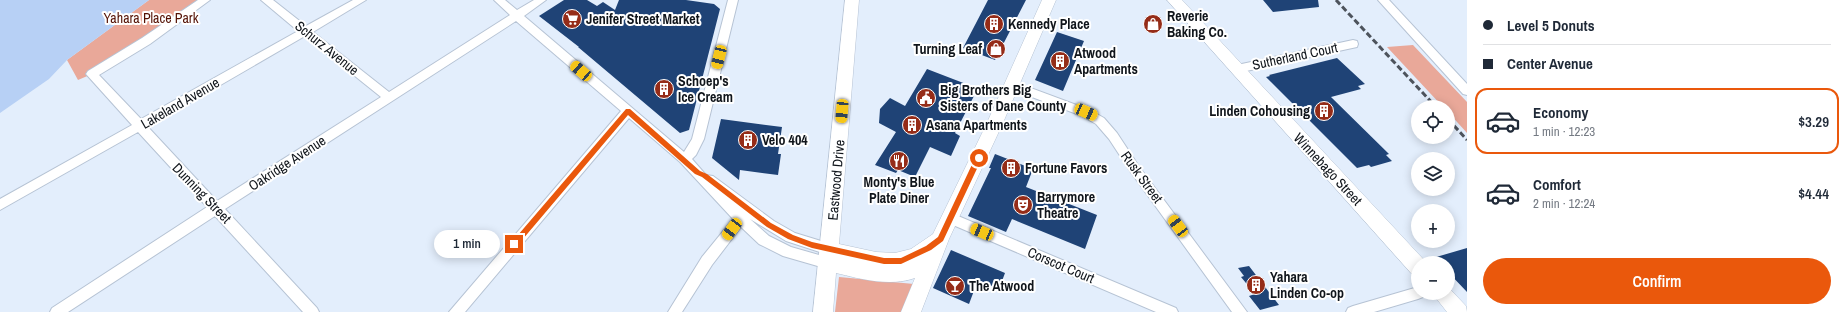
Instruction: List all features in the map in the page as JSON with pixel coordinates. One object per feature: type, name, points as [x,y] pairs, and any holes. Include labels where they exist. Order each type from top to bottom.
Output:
[{"type":"street","name":"Dunning Street","points":[[205,0],[146,41],[92,74],[216,208],[250,242],[312,312]]},
{"type":"street","name":"Schurz Avenue","points":[[266,0],[388,97]]},
{"type":"street","name":"Lakeland Avenue","points":[[0,205],[361,0]]},
{"type":"street","points":[[499,0],[684,159],[698,172],[709,188],[745,215],[776,247],[829,256],[890,273],[904,273],[918,268],[938,245]]},
{"type":"street","name":"Oakridge Avenue","points":[[57,312],[388,97],[541,0]]},
{"type":"street","points":[[684,159],[692,152],[698,139],[733,0]]},
{"type":"street","name":"Eastwood Drive","points":[[823,312],[852,0]]},
{"type":"street","points":[[911,312],[938,245],[1012,85],[1049,0]]},
{"type":"street","name":"Winnebago Street","points":[[1174,0],[1411,259]]},
{"type":"street","points":[[1383,0],[1467,91]]},
{"type":"street","name":"Sutherland Court","points":[[1237,69],[1353,44]]},
{"type":"street","name":"Rusk Street","points":[[1012,85],[1086,112],[1100,121],[1113,136],[1134,168],[1240,312]]},
{"type":"street","points":[[456,312],[628,111]]},
{"type":"street","points":[[675,312],[697,274],[745,215]]},
{"type":"street","name":"Corscot Court","points":[[951,218],[1171,312]]},
{"type":"street","points":[[1353,312],[1411,295]]},
{"type":"street","points":[[1448,300],[1459,312]]},
{"type":"green space","name":"Yahara Place Park","points":[[149,0],[205,0],[92,74],[78,80],[67,60]]},
{"type":"green space","points":[[1413,45],[1467,102],[1467,133],[1455,120],[1455,100],[1436,100],[1387,47]]},
{"type":"green space","points":[[839,277],[914,284],[901,312],[835,312]]},
{"type":"water","points":[[0,0],[149,0],[67,60],[49,79],[0,113]]},
{"type":"building","name":"Schoep's Ice Cream","points":[[564,0],[587,0],[597,6],[603,2],[615,10],[619,0],[686,0],[714,4],[720,9],[689,130],[680,133],[579,47],[539,16]]},
{"type":"building","name":"Kennedy Place","points":[[988,0],[1026,0],[995,60],[963,48]]},
{"type":"building","points":[[1263,0],[1318,0],[1319,7],[1273,12]]},
{"type":"building","name":"Atwood Apartments","points":[[1057,32],[1084,41],[1063,91],[1035,80]]},
{"type":"building","name":"Linden Cohousing","points":[[1337,58],[1365,84],[1358,86],[1361,89],[1331,97],[1389,154],[1386,155],[1392,161],[1371,167],[1369,165],[1357,168],[1266,77]]},
{"type":"building","points":[[927,69],[966,84],[965,86],[973,89],[971,94],[974,96],[955,133],[960,136],[951,156],[930,147],[915,177],[898,170],[896,173],[875,165],[896,132],[879,123],[880,109],[890,98],[905,106]]},
{"type":"building","name":"Velo 404","points":[[721,119],[782,127],[778,154],[781,154],[778,175],[740,170],[739,180],[712,158]]},
{"type":"building","name":"Barrymore Theatre","points":[[995,154],[1033,169],[1026,187],[1097,215],[1085,249],[1012,219],[1006,232],[968,216],[991,168],[989,168]]},
{"type":"building","points":[[1467,248],[1467,292],[1455,279],[1455,256],[1440,256]]},
{"type":"building","points":[[951,250],[1005,273],[999,289],[978,280],[969,304],[933,288]]},
{"type":"building","name":"Yahara Linden Co-op","points":[[1249,266],[1279,305],[1260,310],[1249,296],[1255,294],[1241,277],[1244,276],[1238,268]]},
{"type":"railway","points":[[1336,0],[1429,100]]},
{"type":"railway","points":[[1455,127],[1467,140]]},
{"type":"place","name":"Jenifer Street Market","points":[[572,19]]},
{"type":"place","name":"Kennedy Place","points":[[994,24]]},
{"type":"place","name":"Reverie Baking Co.","points":[[1153,24]]},
{"type":"place","name":"Turning Leaf","points":[[996,49]]},
{"type":"place","name":"Atwood Apartments","points":[[1060,61]]},
{"type":"place","name":"Schoep's Ice Cream","points":[[664,89]]},
{"type":"place","name":"Big Brothers Big Sisters of Dane County","points":[[926,98]]},
{"type":"place","name":"Linden Cohousing","points":[[1324,111]]},
{"type":"place","name":"Asana Apartments","points":[[912,125]]},
{"type":"place","name":"Velo 404","points":[[748,140]]},
{"type":"place","name":"Monty's Blue Plate Diner","points":[[899,161]]},
{"type":"place","name":"Fortune Favors","points":[[1011,168]]},
{"type":"place","name":"Barrymore Theatre","points":[[1023,205]]},
{"type":"place","name":"Yahara Linden Co-op","points":[[1256,285]]},
{"type":"place","name":"The Atwood","points":[[955,286]]},
{"type":"route","points":[[514,244],[628,111],[698,172],[705,175],[780,232],[812,245],[884,261],[901,261],[909,259],[918,255],[940,239],[979,158]]}]
